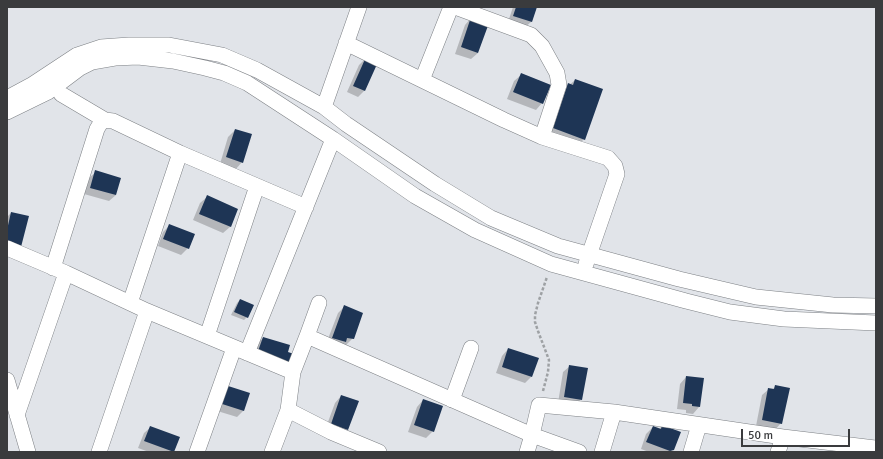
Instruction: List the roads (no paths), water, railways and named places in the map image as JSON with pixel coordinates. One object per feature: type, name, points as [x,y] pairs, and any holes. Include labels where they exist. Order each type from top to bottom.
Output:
[{"type":"street","points":[[324,107],[359,7]]},
{"type":"street","points":[[422,80],[451,7]]},
{"type":"street","points":[[455,7],[531,35],[542,46],[557,73],[559,85],[542,137]]},
{"type":"street","points":[[346,43],[542,137],[608,158],[615,166],[617,174],[583,273]]},
{"type":"street","points":[[7,98],[33,84],[77,55],[101,47],[169,45],[222,55],[257,70],[324,107],[346,124],[435,184],[491,218],[558,246],[678,279],[756,297],[833,305],[876,306]]},
{"type":"street","points":[[7,112],[48,92],[80,68],[92,62],[116,58],[138,57],[173,61],[224,73],[247,83],[333,139],[415,196],[475,230],[551,264],[730,312],[784,319],[876,323]]},
{"type":"street","points":[[61,94],[106,120],[112,121],[180,153],[306,208]]},
{"type":"street","points":[[17,415],[59,270],[97,129],[100,124],[106,120]]},
{"type":"street","points":[[197,452],[241,350],[306,208],[333,139]]},
{"type":"street","points":[[130,303],[180,153]]},
{"type":"street","points":[[207,336],[257,186]]},
{"type":"street","points":[[7,248],[59,270],[147,311],[293,372]]},
{"type":"street","points":[[272,452],[288,410],[293,372],[319,303]]},
{"type":"street","points":[[99,452],[147,311]]},
{"type":"street","points":[[307,336],[532,435],[579,452]]},
{"type":"street","points":[[452,400],[471,348]]},
{"type":"street","points":[[7,380],[28,452]]},
{"type":"street","points":[[527,452],[539,405],[614,412],[783,437],[875,448]]},
{"type":"street","points":[[288,410],[331,432],[379,452]]},
{"type":"street","points":[[602,452],[614,412]]},
{"type":"street","points":[[691,452],[699,425]]},
{"type":"street","points":[[778,452],[783,437]]}]
